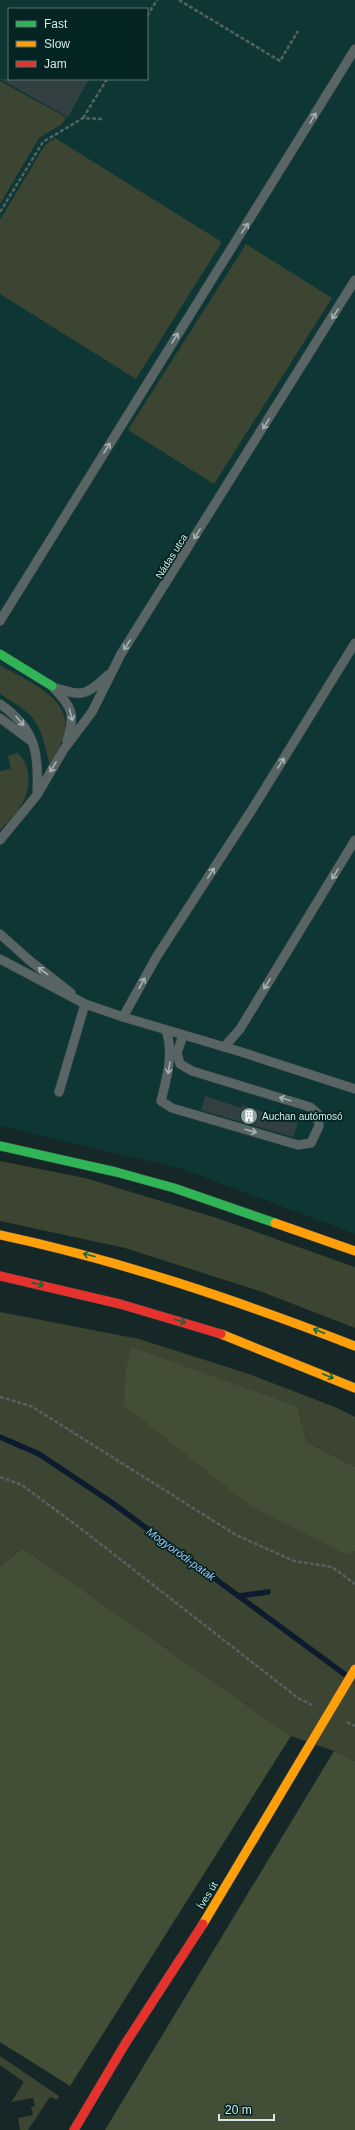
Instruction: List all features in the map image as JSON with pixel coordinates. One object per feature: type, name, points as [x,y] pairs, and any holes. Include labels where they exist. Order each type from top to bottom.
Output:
[{"type":"main road","points":[[0,654],[52,686]]},
{"type":"main road","points":[[0,1146],[116,1172],[174,1188],[355,1251]]},
{"type":"main road","points":[[0,1236],[70,1250],[193,1285],[355,1346]]},
{"type":"main road","points":[[0,1276],[63,1289],[192,1324],[287,1359],[355,1388]]},
{"type":"main road","name":"Íves út","points":[[74,2130],[125,2044],[199,1931],[355,1669]]},
{"type":"lane","points":[[0,621],[355,49]]},
{"type":"lane","name":"Nádas utca","points":[[0,840],[37,794],[64,748],[92,712],[112,671],[355,280]]},
{"type":"lane","points":[[123,1017],[157,956],[253,808],[355,643]]},
{"type":"lane","points":[[52,686],[82,694],[91,690],[112,671]]},
{"type":"lane","points":[[52,686],[66,701],[71,711],[73,723],[64,748]]},
{"type":"lane","points":[[0,704],[14,714],[34,743],[38,765],[37,794]]},
{"type":"lane","points":[[0,718],[34,743]]},
{"type":"lane","points":[[224,1047],[240,1029],[355,840]]},
{"type":"lane","points":[[0,934],[29,960],[85,1004]]},
{"type":"lane","points":[[0,958],[85,1004],[355,1089]]},
{"type":"lane","points":[[59,1092],[85,1004]]},
{"type":"lane","points":[[166,1030],[170,1042],[170,1067],[161,1101],[172,1108],[298,1145],[311,1143],[319,1126],[318,1114],[310,1107],[192,1071],[180,1064],[177,1053],[183,1035]]},
{"type":"path","points":[[148,14],[157,0]]},
{"type":"path","points":[[179,0],[280,61],[298,31]]},
{"type":"path","points":[[0,212],[43,142],[83,118],[106,80]]},
{"type":"path","points":[[83,118],[102,119]]},
{"type":"path","points":[[0,1396],[31,1406],[236,1536],[294,1561],[332,1566],[355,1584]]},
{"type":"path","points":[[0,1476],[28,1490],[84,1531],[298,1698],[328,1713]]},
{"type":"shaded area","points":[[0,0],[355,0],[355,1234],[182,1169],[0,1126]]},
{"type":"green space","points":[[0,81],[66,117],[62,124],[39,138],[0,204]]},
{"type":"green space","points":[[55,138],[222,242],[136,379],[0,294],[0,220],[45,145]]},
{"type":"green space","points":[[246,244],[332,298],[214,484],[128,430]]},
{"type":"green space","points":[[0,665],[44,690],[61,708],[65,719],[65,731],[61,744],[50,765],[43,739],[36,722],[23,709],[0,694]]},
{"type":"green space","points":[[17,753],[22,758],[28,770],[27,791],[20,808],[0,830],[0,771],[11,769],[8,756]]},
{"type":"green space","points":[[0,1161],[85,1178],[217,1218],[355,1267],[355,1328],[262,1292],[125,1248],[0,1221]]},
{"type":"green space","points":[[0,1312],[139,1339],[249,1374],[335,1407],[355,1417],[355,1467],[307,1442],[297,1406],[131,1348],[348,1555],[355,1551],[355,1761],[334,1751],[291,1736],[23,1548],[0,1566]]},
{"type":"green space","points":[[131,1347],[297,1406],[307,1442],[355,1467],[355,1551],[348,1555],[249,1505],[124,1405],[126,1370]]},
{"type":"green space","points":[[23,1548],[291,1736],[70,2086],[0,2042],[0,1566]]},
{"type":"green space","points":[[334,1751],[355,1761],[355,2130],[105,2130]]},
{"type":"green space","points":[[0,2056],[59,2096],[57,2100],[50,2097],[28,2130],[20,2130],[18,2118],[33,2115],[31,2107],[35,2106],[33,2098],[11,2102],[24,2082],[0,2065]]},
{"type":"building","points":[[0,79],[88,80],[68,117]]},
{"type":"building","name":"Auchan autómosó","points":[[205,1096],[241,1108],[242,1105],[298,1123],[293,1137],[201,1110]]},
{"type":"waterway","name":"Mogyoródi-patak","points":[[0,1437],[39,1454],[111,1502],[347,1676]]},
{"type":"waterway","points":[[239,1596],[268,1592]]},
{"type":"traffic: fast","points":[[0,654],[52,686]]},
{"type":"traffic: fast","points":[[0,1146],[116,1172],[174,1188],[275,1223]]},
{"type":"traffic: slow","points":[[275,1223],[355,1251]]},
{"type":"traffic: slow","points":[[0,1235],[46,1245],[180,1283],[268,1313],[355,1346]]},
{"type":"traffic: slow","points":[[221,1334],[355,1388]]},
{"type":"traffic: slow","points":[[203,1924],[355,1669]]},
{"type":"traffic: jam","points":[[0,1276],[120,1304],[221,1334]]},
{"type":"traffic: jam","points":[[74,2130],[125,2044],[203,1924]]},
{"type":"place","name":"Auchan autómosó","points":[[249,1116]]}]
